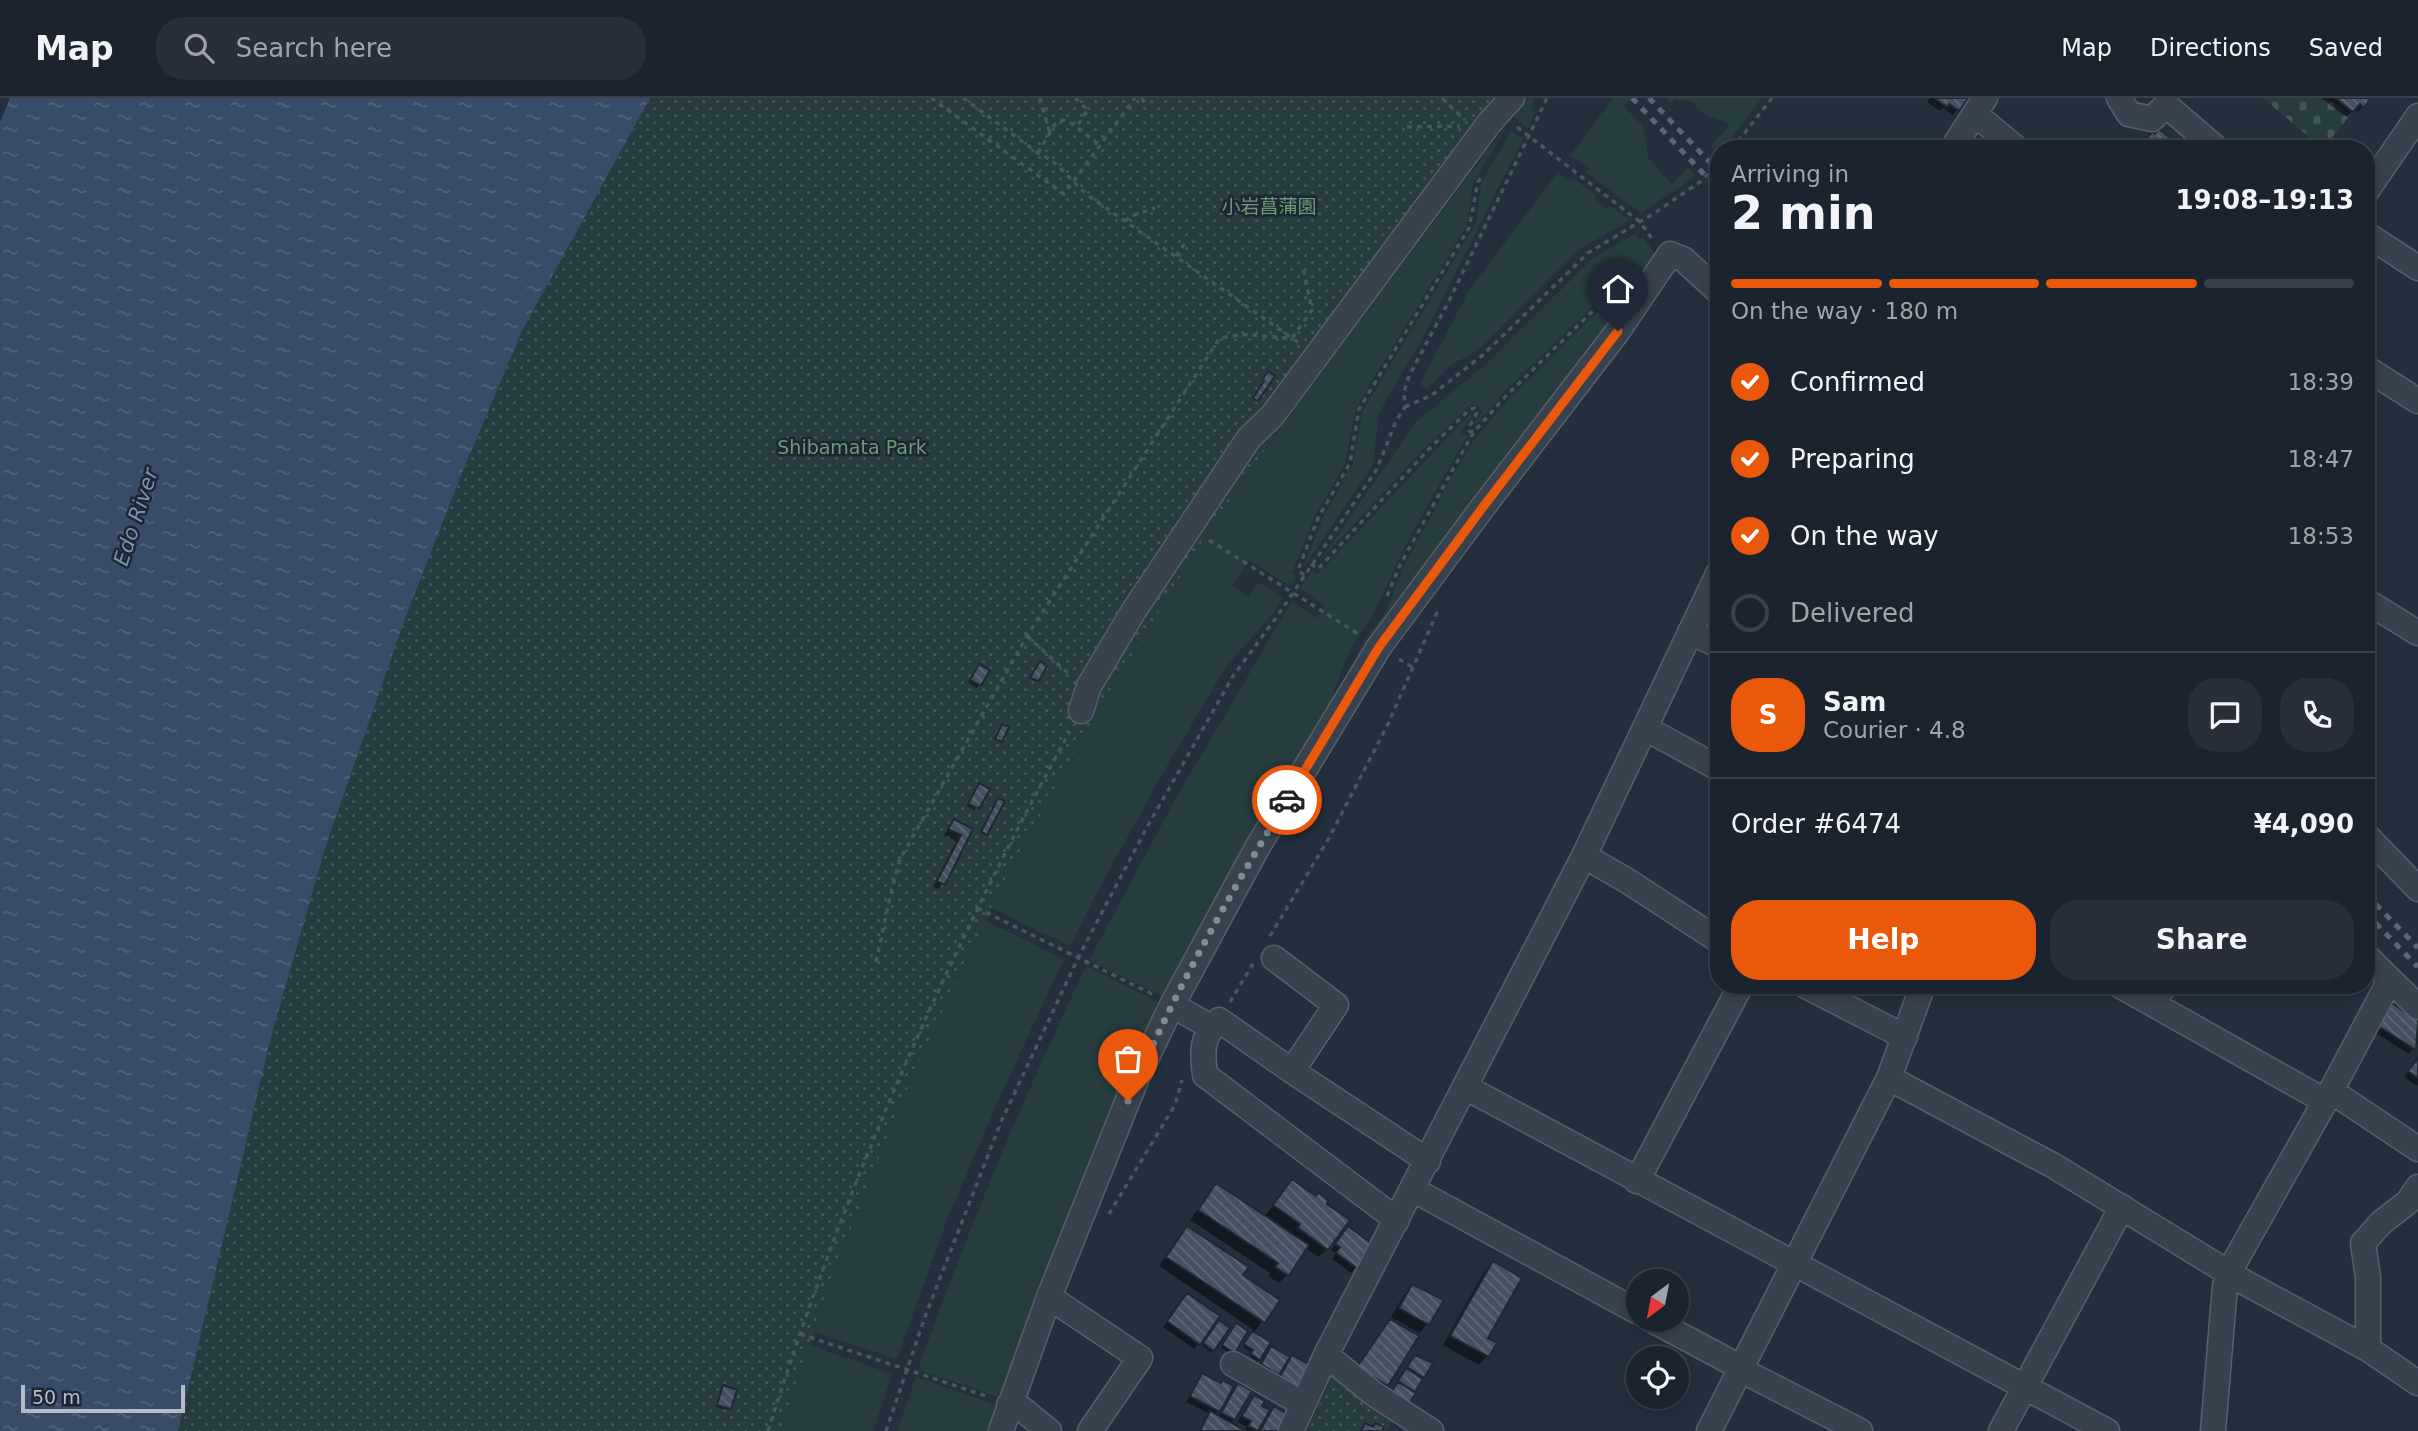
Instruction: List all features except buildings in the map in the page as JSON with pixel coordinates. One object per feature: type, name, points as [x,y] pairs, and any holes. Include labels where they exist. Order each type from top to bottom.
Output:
[{"type":"street","points":[[1081,711],[1089,686],[1133,612],[1249,438],[1272,416],[1490,122],[1512,98]]},
{"type":"street","points":[[2119,98],[2129,114],[2151,119],[2166,105],[2207,140]]},
{"type":"street","points":[[1958,140],[1980,106],[2009,140]]},
{"type":"street","points":[[2375,180],[2414,129]]},
{"type":"street","points":[[2375,240],[2418,268]]},
{"type":"street","points":[[1001,1431],[1001,1402],[1049,1297],[1164,1001],[1379,647],[1618,331],[1670,254],[1683,260],[1710,284]]},
{"type":"street","points":[[2375,374],[2418,401]]},
{"type":"street","points":[[1291,1431],[1326,1355],[1584,856],[1710,591]]},
{"type":"street","points":[[2375,607],[2418,633]]},
{"type":"street","points":[[1690,632],[1710,641]]},
{"type":"street","points":[[1645,728],[1710,764]]},
{"type":"street","points":[[2375,844],[2418,889]]},
{"type":"street","points":[[1584,856],[1710,935]]},
{"type":"street","points":[[1274,958],[1336,1005],[1292,1071]]},
{"type":"street","points":[[2375,965],[2418,1007]]},
{"type":"street","points":[[2213,1431],[2225,1286],[2229,1272],[2390,979]]},
{"type":"street","points":[[1637,1181],[1736,994]]},
{"type":"street","points":[[1821,994],[1905,1037]]},
{"type":"street","points":[[1709,1431],[1889,1078],[1920,994]]},
{"type":"street","points":[[2159,995],[2418,1149]]},
{"type":"street","points":[[1164,1001],[1211,1027]]},
{"type":"street","points":[[1397,1220],[1205,1075],[1203,1040],[1219,1020],[1428,1161]]},
{"type":"street","points":[[1889,1078],[2054,1166],[2229,1272],[2368,1349],[2418,1383]]},
{"type":"street","points":[[1465,1087],[2107,1431]]},
{"type":"street","points":[[2368,1349],[2368,1277],[2363,1243],[2382,1222],[2408,1202],[2418,1186]]},
{"type":"street","points":[[1412,1189],[1626,1305]]},
{"type":"street","points":[[2001,1431],[2122,1207]]},
{"type":"street","points":[[1049,1297],[1140,1358],[1090,1431]]},
{"type":"street","points":[[1674,1332],[1741,1369],[1824,1423],[1860,1431]]},
{"type":"street","points":[[1326,1355],[1374,1394],[1431,1431]]},
{"type":"street","points":[[1233,1364],[1303,1404]]},
{"type":"street","points":[[1001,1402],[1022,1409],[1049,1431]]},
{"type":"path","points":[[931,98],[1064,194],[1135,98]]},
{"type":"path","points":[[963,98],[1060,167],[1082,190],[1304,346]]},
{"type":"path","points":[[1040,98],[1050,133]]},
{"type":"path","points":[[1075,98],[1088,110],[1076,127]]},
{"type":"path","points":[[1142,98],[1146,105]]},
{"type":"path","points":[[1407,127],[1472,126],[1442,98]]},
{"type":"path","points":[[1405,407],[1404,392],[1409,376],[1547,98]]},
{"type":"path","points":[[1739,140],[1772,98]]},
{"type":"path","points":[[1038,153],[1055,124],[1062,120],[1100,145]]},
{"type":"path","points":[[1509,130],[1514,125],[1530,136],[1640,222],[1646,231]]},
{"type":"path","points":[[1304,575],[1298,570],[1318,518],[1350,463],[1359,409],[1469,228],[1478,182],[1484,172]]},
{"type":"path","points":[[886,1431],[906,1370],[1001,1122],[1078,958],[1146,829],[1233,677],[1377,469],[1396,421],[1405,407],[1432,395],[1484,354],[1588,253],[1640,222],[1700,182],[1710,172]]},
{"type":"path","points":[[1125,221],[1131,216],[1155,208]]},
{"type":"path","points":[[1176,256],[1186,242]]},
{"type":"path","points":[[1292,338],[1312,310],[1303,268]]},
{"type":"path","points":[[1385,599],[1399,565],[1473,433],[1504,398],[1610,294],[1623,292]]},
{"type":"path","points":[[876,962],[900,859],[1027,636],[1219,339],[1238,333],[1292,338]]},
{"type":"path","points":[[1311,564],[1318,569],[1428,450],[1474,408],[1478,411],[1469,427],[1469,431],[1473,433]]},
{"type":"path","points":[[1213,543],[1357,634]]},
{"type":"path","points":[[1303,882],[1388,724],[1439,607]]},
{"type":"path","points":[[1359,643],[1368,628]]},
{"type":"path","points":[[1027,636],[1072,676],[1089,686]]},
{"type":"path","points":[[768,1431],[800,1334],[884,1113],[977,908],[1081,711]]},
{"type":"path","points":[[977,908],[1164,1001]]},
{"type":"path","points":[[1107,1217],[1175,1105],[1187,1064],[1202,1050]]},
{"type":"path","points":[[800,1334],[1001,1402]]},
{"type":"green space","name":"Shibamata Park","points":[[650,98],[1525,98],[1276,433],[1205,537],[1093,718],[991,905],[992,908],[942,1010],[833,1275],[780,1431],[178,1431],[271,1037],[325,849],[403,624],[460,478],[522,331]]},
{"type":"green space","points":[[1525,98],[1535,98],[1531,108],[1535,112],[1528,128],[1513,116]]},
{"type":"green space","points":[[1613,98],[1633,98],[1624,106],[1644,128],[1648,158],[1672,184],[1688,168],[1696,176],[1641,213],[1586,172],[1589,168],[1570,156]]},
{"type":"green space","points":[[1666,98],[1762,98],[1730,140],[1717,140],[1728,128],[1729,123],[1707,116],[1691,102],[1675,99],[1671,104]]},
{"type":"green space","points":[[2263,98],[2327,98],[2350,115],[2330,140],[2312,140]]},
{"type":"green space","points":[[1505,129],[1473,184],[1467,225],[1356,408],[1345,464],[1315,516],[1292,573],[1297,576],[1293,584],[1290,582],[1288,585],[1249,560],[1232,586],[1248,597],[1258,582],[1283,598],[1226,667],[1164,771],[1070,946],[992,908],[991,905],[1067,764],[1120,671],[1206,535],[1315,381]]},
{"type":"green space","points":[[1511,131],[1523,139],[1423,337],[1379,413],[1373,465],[1303,568],[1323,517],[1353,463],[1362,412],[1476,223],[1481,183]]},
{"type":"green space","points":[[1558,172],[1571,182],[1574,179],[1597,196],[1595,199],[1606,208],[1610,206],[1630,220],[1581,248],[1481,347],[1446,369],[1427,389],[1420,384],[1470,289]]},
{"type":"green space","points":[[1635,234],[1639,240],[1643,237],[1656,255],[1626,287],[1615,285],[1502,394],[1476,425],[1474,424],[1483,411],[1474,404],[1470,405],[1424,449],[1319,562],[1415,423],[1485,365],[1593,258]]},
{"type":"green space","points":[[1620,296],[1626,300],[1341,696],[1360,647],[1385,613],[1403,568],[1474,440],[1506,402],[1612,297]]},
{"type":"green space","points":[[1471,413],[1473,415],[1460,432],[1467,436],[1406,544],[1376,609],[1351,647],[1333,694],[1332,712],[1168,999],[1089,960],[1176,798],[1292,601],[1317,618],[1325,606],[1300,588],[1312,571],[1317,575]]},
{"type":"green space","points":[[986,921],[1064,959],[946,1222],[897,1359],[815,1332],[813,1329],[861,1200],[914,1071],[968,952]]},
{"type":"green space","points":[[1086,966],[1165,1005],[1005,1399],[918,1370],[996,1166]]},
{"type":"green space","points":[[810,1345],[892,1374],[873,1431],[780,1431]]},
{"type":"green space","points":[[1333,1374],[1395,1416],[1387,1431],[1308,1429]]},
{"type":"green space","points":[[916,1377],[1002,1407],[994,1431],[897,1431]]},
{"type":"water","name":"Edo River","points":[[10,98],[650,98],[522,331],[460,478],[403,624],[325,849],[271,1037],[178,1431],[0,1431],[0,122]]},
{"type":"railway","points":[[1632,98],[1710,181]]},
{"type":"railway","points":[[1649,98],[1710,163]]},
{"type":"railway","points":[[2375,903],[2418,948]]},
{"type":"railway","points":[[2375,922],[2418,967]]},
{"type":"way so far","points":[[1128,1101],[1172,1004],[1257,848],[1287,800]]},
{"type":"route","points":[[1287,800],[1379,647],[1618,331]]},
{"type":"park label","name":"小岩菖蒲園","points":[[1269,206]]}]
